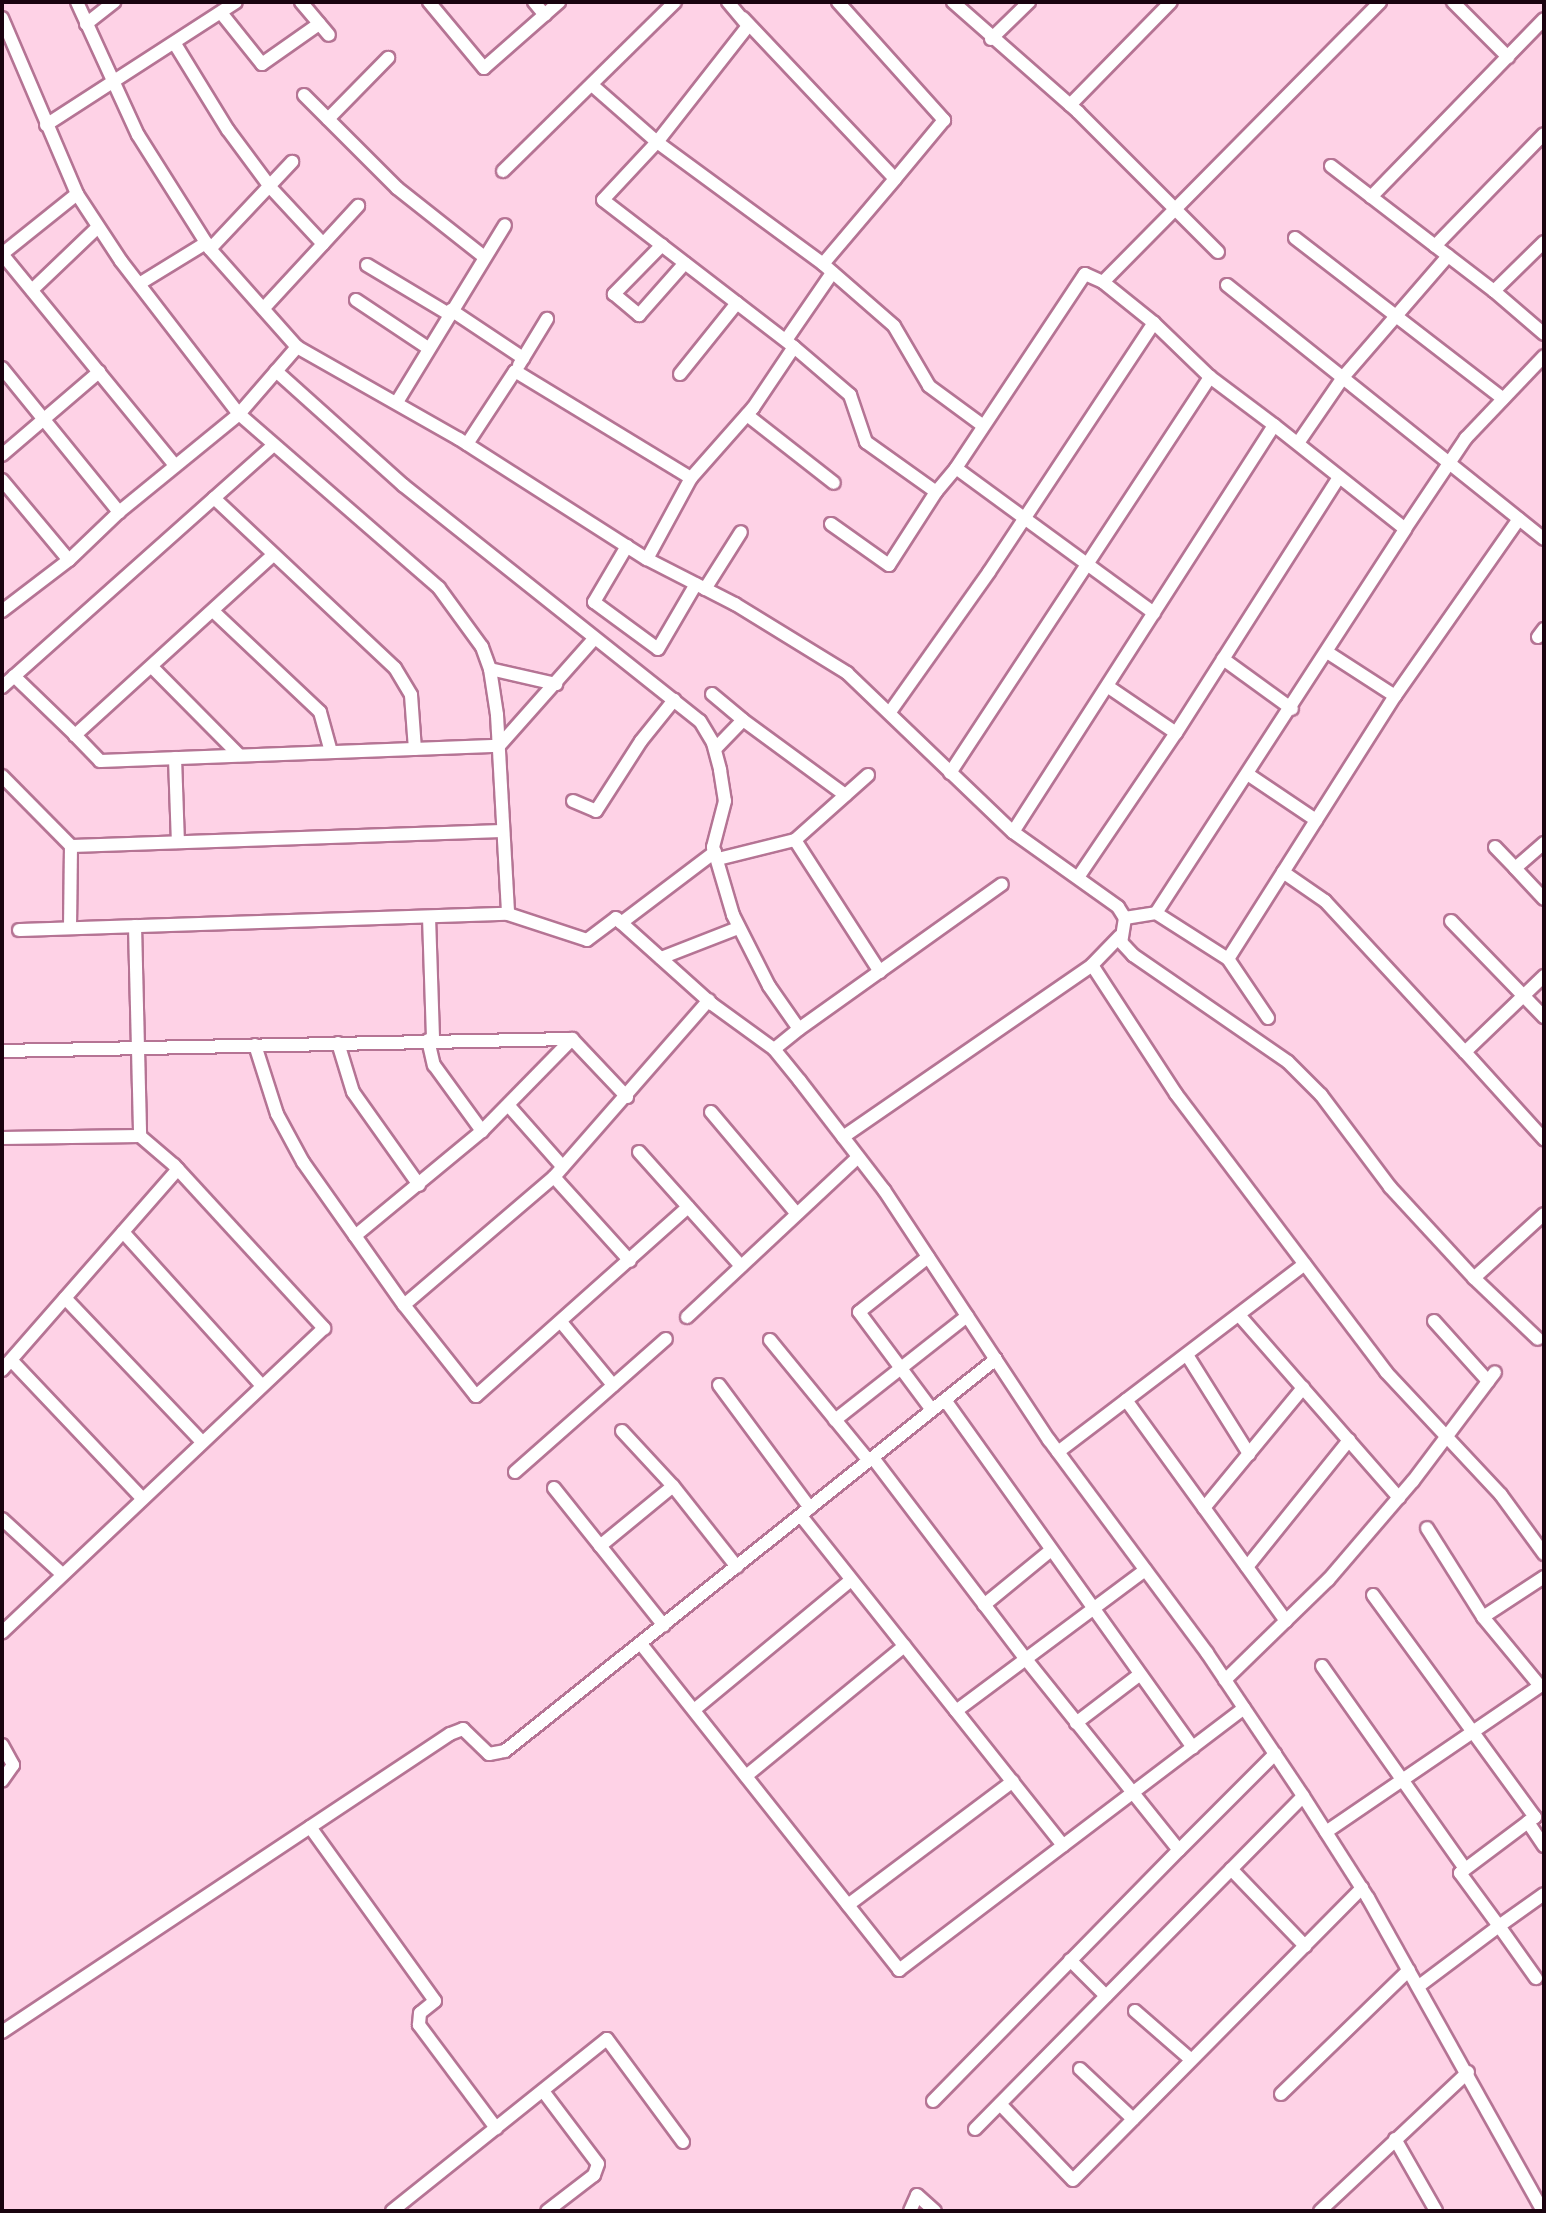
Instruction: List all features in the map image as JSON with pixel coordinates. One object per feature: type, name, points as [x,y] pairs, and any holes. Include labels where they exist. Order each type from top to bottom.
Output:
[{"type":"street","points":[[77,2],[112,85],[208,246],[297,347],[467,444],[647,559],[748,613],[847,673],[1013,832],[1079,876],[1125,918]]},
{"type":"street","points":[[86,24],[114,2]]},
{"type":"street","points":[[46,125],[222,14],[236,2]]},
{"type":"street","points":[[301,2],[329,35]]},
{"type":"street","points":[[429,2],[484,68],[559,2]]},
{"type":"street","points":[[534,2],[545,15]]},
{"type":"street","points":[[503,172],[675,2]]},
{"type":"street","points":[[647,559],[691,478],[747,415],[790,344],[827,269],[895,178],[944,120],[838,2]]},
{"type":"street","points":[[953,2],[1070,105],[1177,207],[1217,252]]},
{"type":"street","points":[[991,38],[1029,2]]},
{"type":"street","points":[[1070,105],[1171,2]]},
{"type":"street","points":[[1103,282],[1380,2]]},
{"type":"street","points":[[1453,2],[1508,57]]},
{"type":"street","points":[[729,3],[895,178]]},
{"type":"street","points":[[729,3],[748,26],[657,142],[603,200],[790,344],[850,394],[866,442],[936,492]]},
{"type":"street","points":[[222,14],[262,64],[319,24]]},
{"type":"street","points":[[2,18],[77,194],[139,284],[239,414],[439,587],[482,648],[491,669],[499,746],[508,914]]},
{"type":"street","points":[[1371,197],[1544,19]]},
{"type":"street","points":[[175,44],[228,130],[271,188],[323,244]]},
{"type":"street","points":[[328,119],[388,58]]},
{"type":"street","points":[[592,85],[657,142],[827,269],[894,326],[929,386],[982,425]]},
{"type":"street","points":[[304,95],[397,188],[483,256]]},
{"type":"street","points":[[1435,246],[1544,134]]},
{"type":"street","points":[[139,284],[208,246],[271,188],[292,162]]},
{"type":"street","points":[[1331,166],[1494,291],[1544,334]]},
{"type":"street","points":[[77,194],[2,254],[175,465]]},
{"type":"street","points":[[264,309],[358,206]]},
{"type":"street","points":[[397,402],[483,256],[505,225]]},
{"type":"street","points":[[32,290],[98,227]]},
{"type":"street","points":[[1295,237],[1503,399]]},
{"type":"street","points":[[1494,291],[1544,242]]},
{"type":"street","points":[[662,245],[614,293],[639,315],[685,263]]},
{"type":"street","points":[[1298,443],[1344,376],[1448,256]]},
{"type":"street","points":[[367,265],[450,312],[523,358]]},
{"type":"street","points":[[831,524],[889,565],[1085,274],[1103,282],[1154,323],[1210,377],[1405,529]]},
{"type":"street","points":[[1227,285],[1344,376],[1544,539]]},
{"type":"street","points":[[356,300],[428,348]]},
{"type":"street","points":[[680,374],[737,303]]},
{"type":"street","points":[[467,444],[547,319]]},
{"type":"street","points":[[890,712],[1026,517],[1154,323]]},
{"type":"street","points":[[3,609],[69,560],[119,512],[239,414],[297,347]]},
{"type":"street","points":[[1156,913],[1292,709],[1449,463],[1503,399],[1544,356]]},
{"type":"street","points":[[2,368],[119,512]]},
{"type":"street","points":[[276,371],[402,485],[700,721],[715,749],[725,801],[716,855],[738,928],[769,986],[799,1029]]},
{"type":"street","points":[[515,371],[691,478]]},
{"type":"street","points":[[2,455],[99,372]]},
{"type":"street","points":[[950,773],[1090,565],[1210,377]]},
{"type":"street","points":[[747,415],[834,483]]},
{"type":"street","points":[[1013,832],[1274,425]]},
{"type":"street","points":[[2,687],[274,445]]},
{"type":"street","points":[[956,468],[1154,613]]},
{"type":"street","points":[[1079,876],[1176,733],[1338,479]]},
{"type":"street","points":[[2,480],[69,560]]},
{"type":"street","points":[[214,498],[395,668],[411,695],[415,749]]},
{"type":"street","points":[[1228,959],[1395,696],[1519,519]]},
{"type":"street","points":[[627,546],[594,602],[658,649],[741,531]]},
{"type":"street","points":[[75,735],[273,555]]},
{"type":"street","points":[[213,611],[320,712],[331,752]]},
{"type":"street","points":[[14,676],[100,761],[499,746],[594,639]]},
{"type":"street","points":[[1328,652],[1395,696]]},
{"type":"street","points":[[1223,659],[1292,709]]},
{"type":"street","points":[[152,667],[239,755]]},
{"type":"street","points":[[491,669],[556,684]]},
{"type":"street","points":[[1107,686],[1176,733]]},
{"type":"street","points":[[712,694],[845,795]]},
{"type":"street","points":[[573,801],[596,811],[640,741],[674,701]]},
{"type":"street","points":[[715,749],[743,720]]},
{"type":"street","points":[[176,758],[178,842]]},
{"type":"street","points":[[621,923],[716,855],[795,839],[868,775]]},
{"type":"street","points":[[1249,775],[1316,820]]},
{"type":"street","points":[[2,776],[71,846],[70,928]]},
{"type":"street","points":[[71,846],[503,831]]},
{"type":"street","points":[[795,839],[880,972]]},
{"type":"street","points":[[1515,868],[1544,843]]},
{"type":"street","points":[[1495,847],[1544,899]]},
{"type":"street","points":[[1283,872],[1325,901],[1544,1139]]},
{"type":"street","points":[[774,1049],[1002,884]]},
{"type":"street","points":[[1125,918],[1156,913],[1228,959],[1268,1018]]},
{"type":"street","points":[[19,930],[508,914],[587,940],[615,918],[709,1000],[774,1049],[858,1157],[1058,1452],[1225,1680],[1303,1796],[1362,1888],[1419,1986],[1543,2211]]},
{"type":"street","points":[[429,916],[431,1040],[434,1065],[481,1131]]},
{"type":"street","points":[[843,1137],[1095,962],[1108,944],[1120,936],[1125,918]]},
{"type":"street","points":[[1451,921],[1544,1017]]},
{"type":"street","points":[[135,926],[140,1136]]},
{"type":"street","points":[[661,958],[738,928]]},
{"type":"street","points":[[1120,936],[1133,955],[1288,1062],[1321,1095],[1390,1187],[1474,1278],[1542,1339]]},
{"type":"street","points":[[1095,962],[1176,1094],[1386,1372],[1501,1495],[1544,1554]]},
{"type":"street","points":[[1465,1052],[1544,976]]},
{"type":"street","points":[[404,1305],[559,1172],[709,1000]]},
{"type":"street","points":[[355,1236],[419,1185],[509,1106],[572,1039]]},
{"type":"street","points":[[2,1051],[572,1039],[627,1097]]},
{"type":"street","points":[[338,1043],[353,1091],[419,1185]]},
{"type":"street","points":[[255,1045],[289,1138],[404,1305],[476,1396],[630,1261],[688,1206]]},
{"type":"street","points":[[509,1106],[630,1261]]},
{"type":"street","points":[[711,1112],[797,1214]]},
{"type":"street","points":[[2,1138],[140,1136],[178,1169],[324,1328],[2,1632]]},
{"type":"street","points":[[639,1152],[741,1266]]},
{"type":"street","points":[[687,1317],[858,1157]]},
{"type":"street","points":[[142,1499],[6,1365],[178,1169]]},
{"type":"street","points":[[1474,1278],[1544,1214]]},
{"type":"street","points":[[123,1232],[262,1386]]},
{"type":"street","points":[[928,1257],[859,1312],[932,1410]]},
{"type":"street","points":[[1058,1452],[1305,1264]]},
{"type":"street","points":[[65,1298],[202,1442]]},
{"type":"street","points":[[835,1420],[967,1315]]},
{"type":"street","points":[[1239,1315],[1399,1498]]},
{"type":"street","points":[[1225,1680],[1286,1621],[1399,1498],[1491,1377],[1434,1321]]},
{"type":"street","points":[[561,1322],[613,1385]]},
{"type":"street","points":[[515,1472],[666,1339]]},
{"type":"street","points":[[769,1340],[871,1459],[1024,1658],[1178,1850]]},
{"type":"street","points":[[1187,1355],[1249,1454]]},
{"type":"street","points":[[2,2032],[458,1730],[467,1732],[489,1754],[505,1751],[996,1359]]},
{"type":"street","points":[[719,1385],[851,1580],[1063,1845]]},
{"type":"street","points":[[1204,1508],[1303,1388]]},
{"type":"street","points":[[945,1400],[1091,1610],[1193,1748]]},
{"type":"street","points":[[1126,1400],[1286,1621]]},
{"type":"street","points":[[622,1431],[673,1486],[737,1567]]},
{"type":"street","points":[[1247,1567],[1349,1440]]},
{"type":"street","points":[[600,1546],[673,1486]]},
{"type":"street","points":[[554,1488],[664,1626]]},
{"type":"street","points":[[2,1520],[62,1574]]},
{"type":"street","points":[[1326,1832],[1473,1731],[1543,1687],[1483,1617],[1427,1528]]},
{"type":"street","points":[[984,1605],[1050,1551]]},
{"type":"street","points":[[956,1711],[1145,1570]]},
{"type":"street","points":[[1483,1617],[1544,1577]]},
{"type":"street","points":[[694,1710],[851,1580]]},
{"type":"street","points":[[1373,1595],[1536,1816],[1544,1846]]},
{"type":"street","points":[[641,1644],[900,1970],[1244,1709]]},
{"type":"street","points":[[746,1776],[904,1646]]},
{"type":"street","points":[[1322,1666],[1405,1779],[1465,1869]]},
{"type":"street","points":[[1076,1723],[1139,1675]]},
{"type":"street","points":[[2,1745],[13,1765],[2,1780]]},
{"type":"street","points":[[933,2101],[1275,1754]]},
{"type":"street","points":[[848,1905],[1013,1782]]},
{"type":"street","points":[[975,2129],[1303,1796]]},
{"type":"street","points":[[1536,1816],[1460,1873],[1536,1978]]},
{"type":"street","points":[[310,1827],[435,2001],[420,2013],[419,2025],[496,2128]]},
{"type":"street","points":[[1231,1869],[1305,1946]]},
{"type":"street","points":[[1000,2104],[1073,2180],[1189,2058],[1362,1888]]},
{"type":"street","points":[[1419,1986],[1544,1894]]},
{"type":"street","points":[[1070,1960],[1106,1996]]},
{"type":"street","points":[[1281,2094],[1409,1970]]},
{"type":"street","points":[[1135,2011],[1189,2058]]},
{"type":"street","points":[[392,2211],[607,2039],[683,2142]]},
{"type":"street","points":[[1080,2069],[1133,2119]]},
{"type":"street","points":[[1320,2211],[1468,2072]]},
{"type":"street","points":[[543,2091],[598,2164],[594,2175],[547,2211]]},
{"type":"street","points":[[1395,2139],[1430,2209]]},
{"type":"street","points":[[910,2211],[917,2195],[935,2211]]}]
